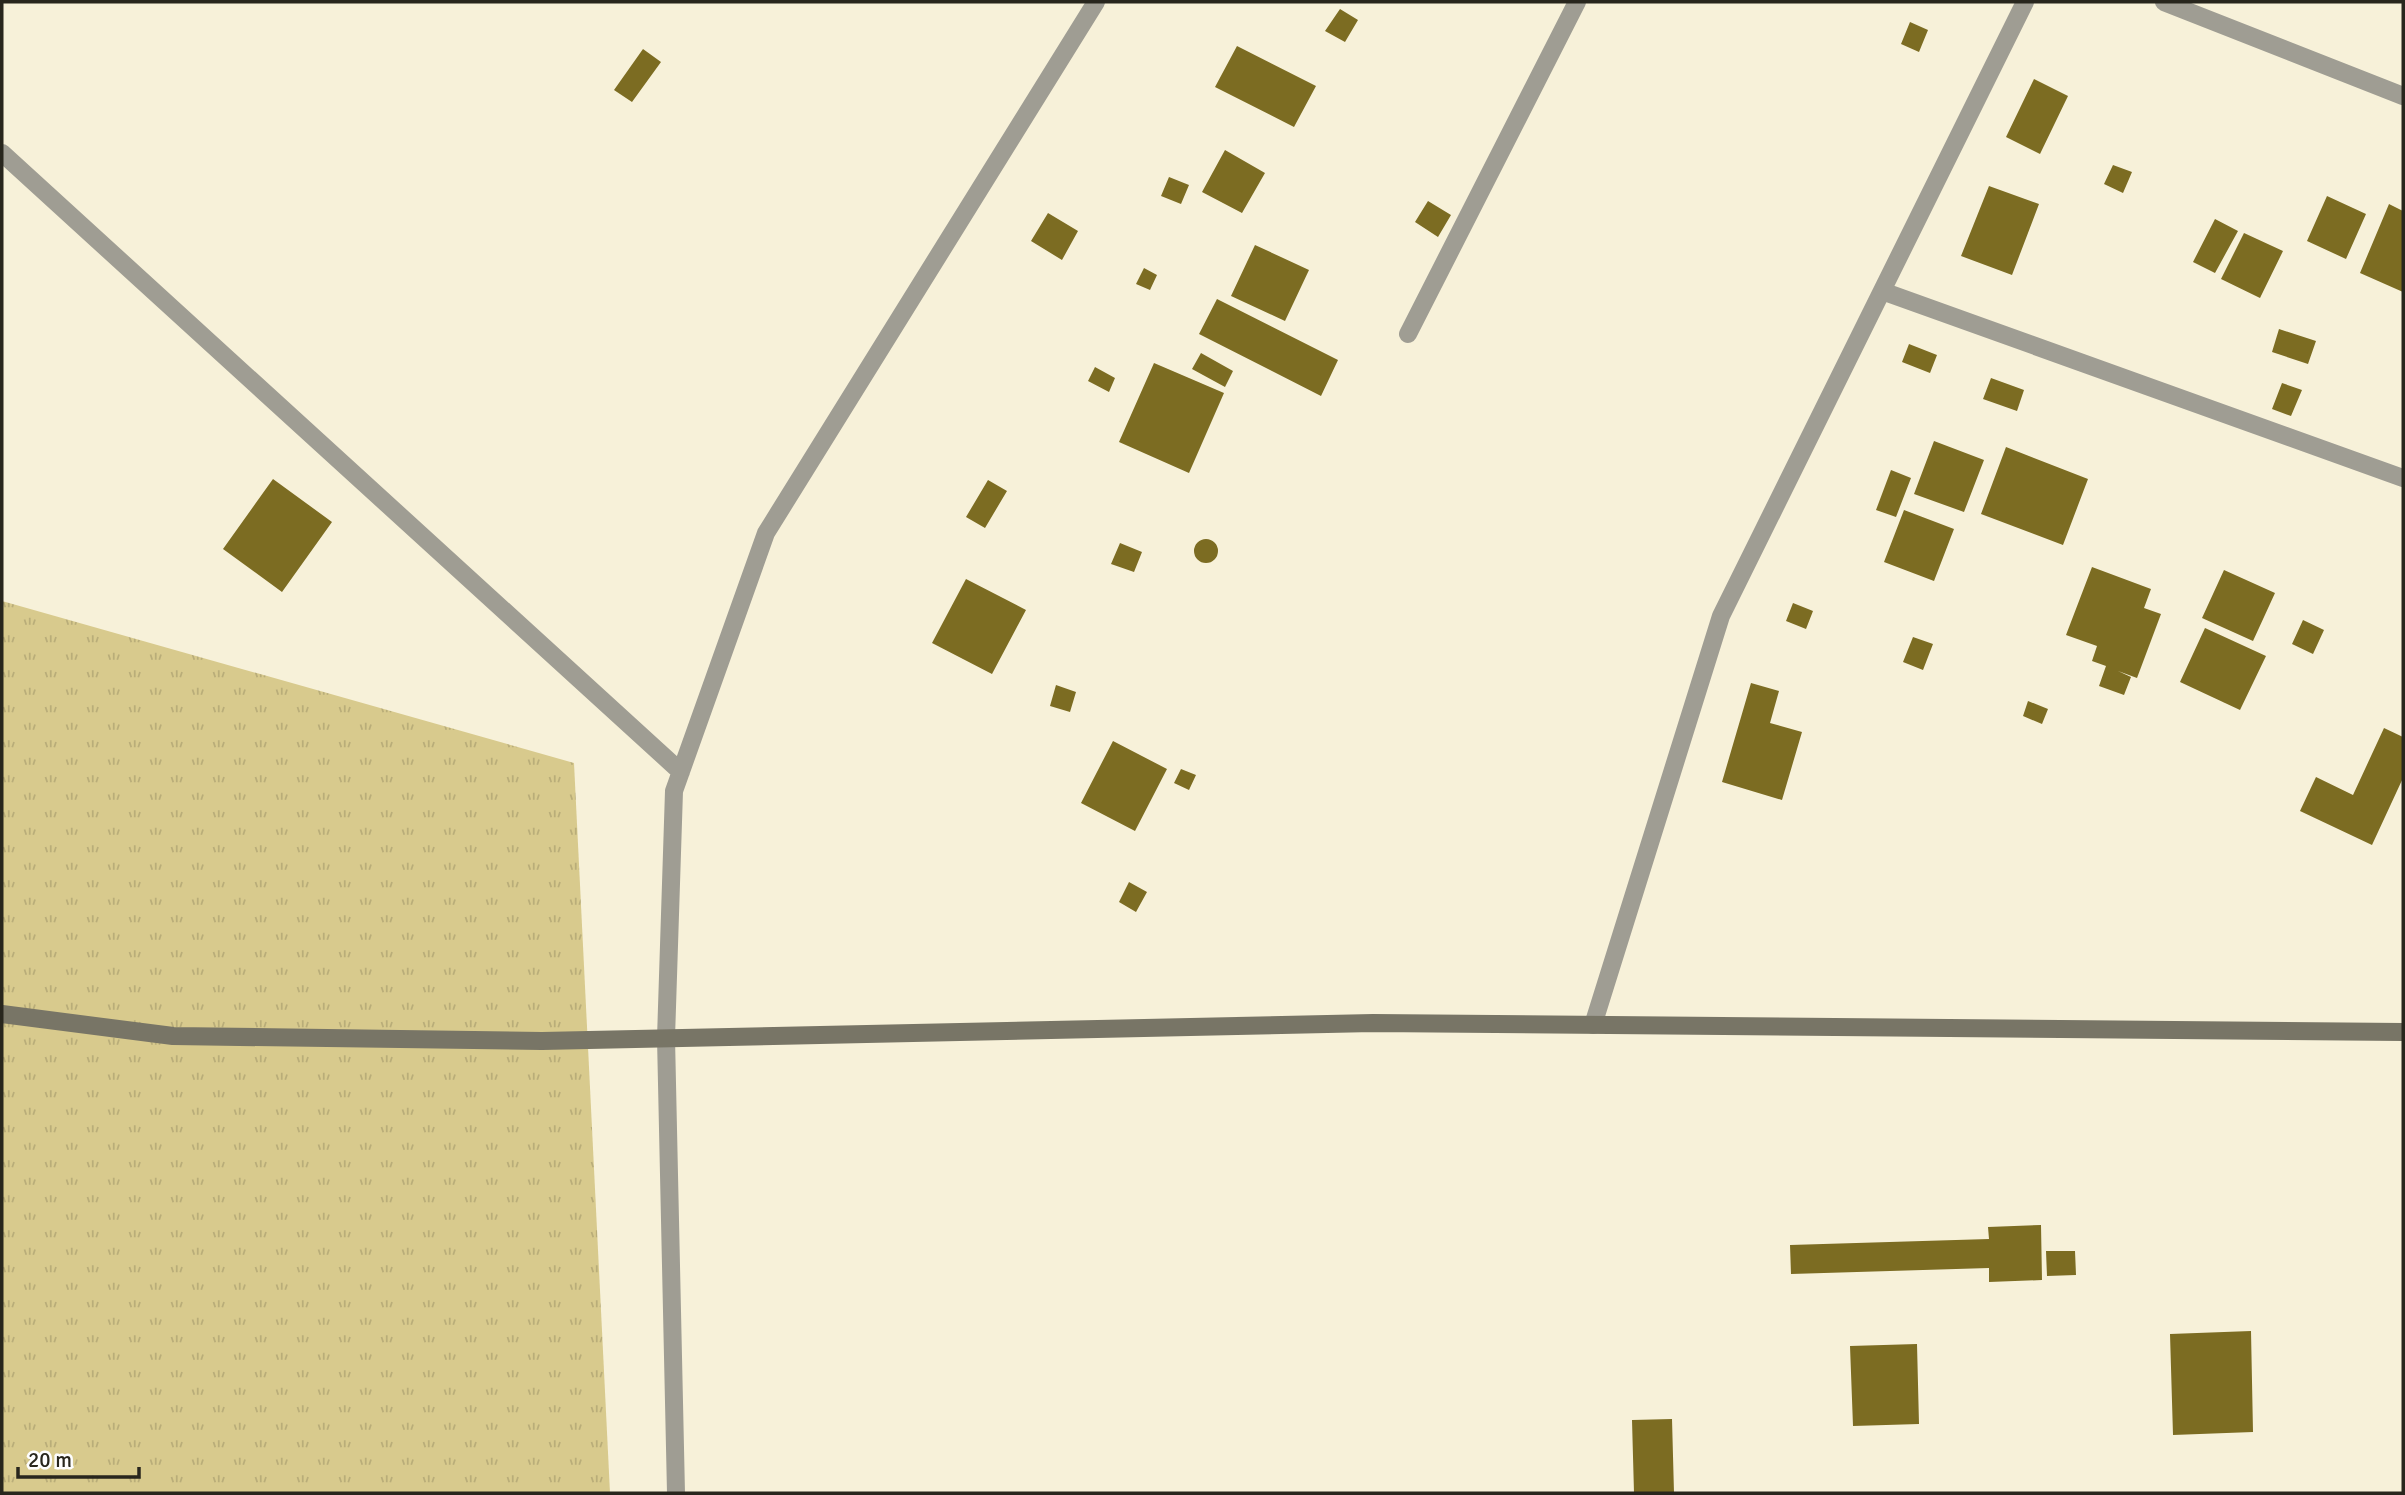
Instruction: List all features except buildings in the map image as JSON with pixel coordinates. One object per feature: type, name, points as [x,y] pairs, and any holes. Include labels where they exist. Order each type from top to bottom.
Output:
[{"type":"street","points":[[676,1493],[666,1038],[674,791],[766,534],[1096,2]]},
{"type":"street","points":[[1408,334],[1577,2]]},
{"type":"street","points":[[1593,1025],[1721,617],[2025,2]]},
{"type":"street","points":[[2164,2],[2403,96]]},
{"type":"street","points":[[2,153],[681,772]]},
{"type":"street","points":[[1882,291],[2403,478]]},
{"type":"street","points":[[2,1014],[173,1036],[542,1041],[1373,1023],[2403,1032]]},
{"type":"green space","points":[[2,601],[574,763],[610,1493],[2,1493]]}]
